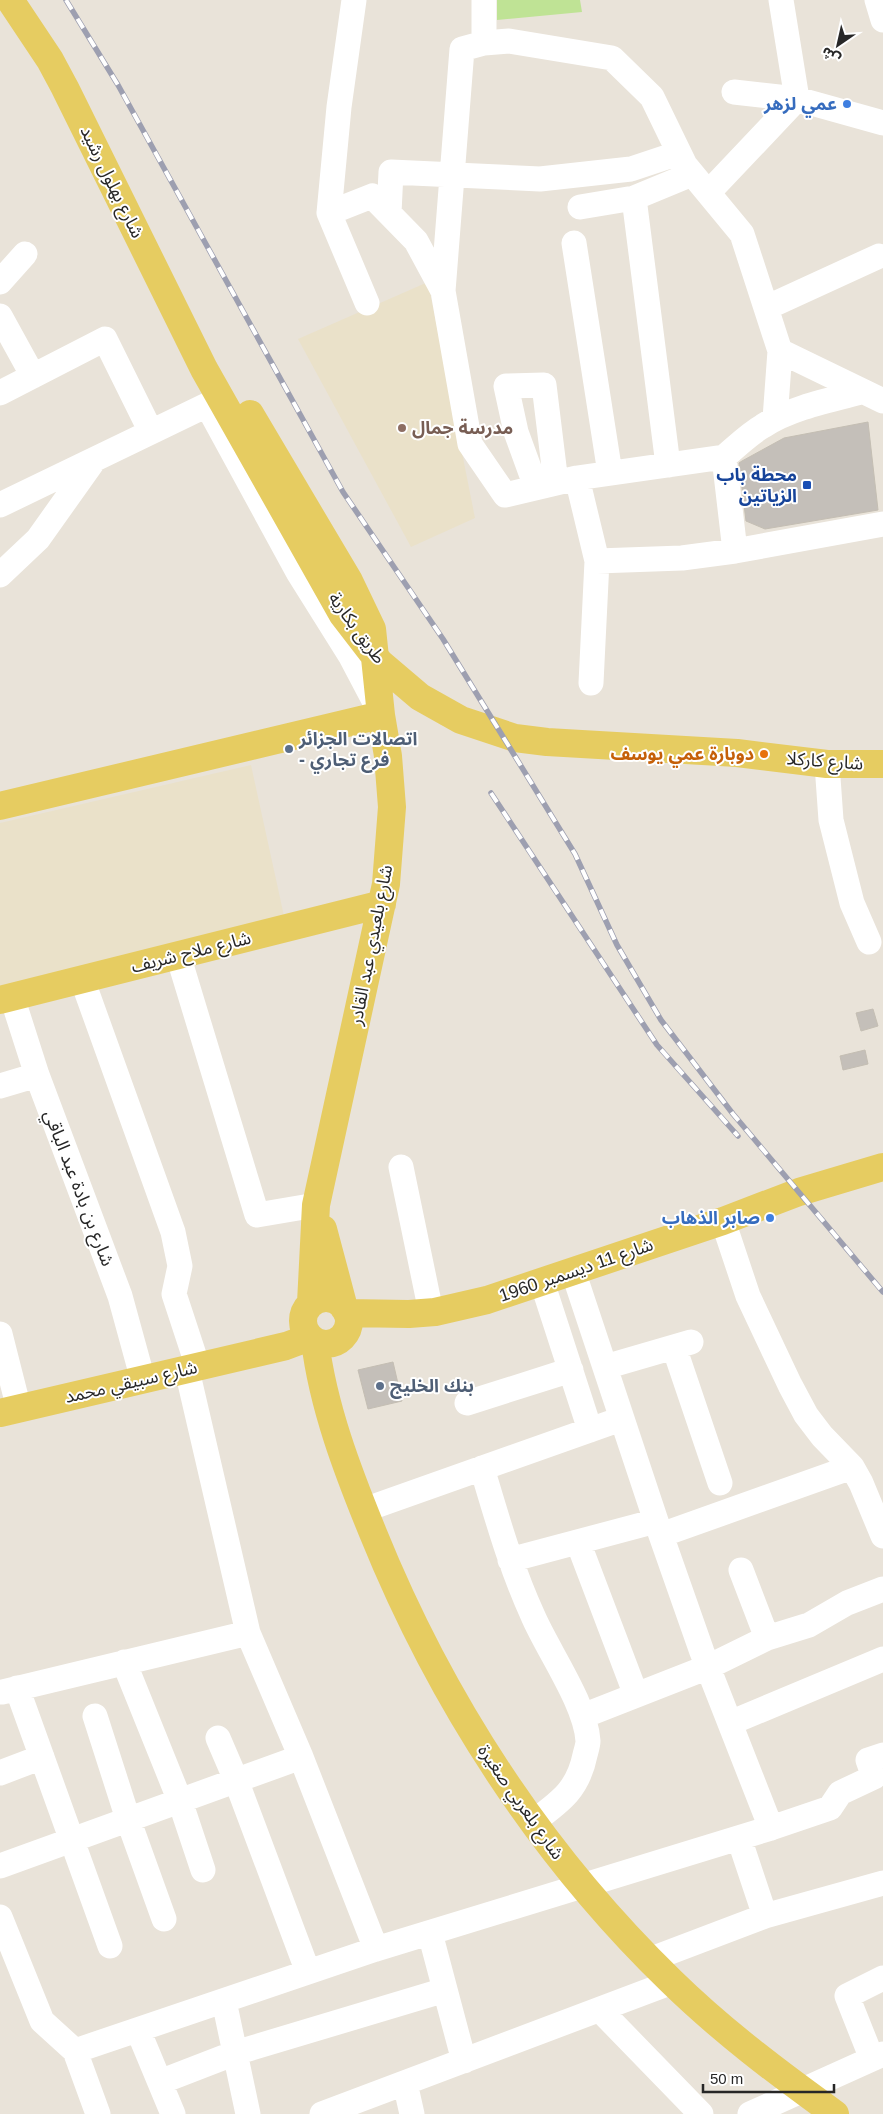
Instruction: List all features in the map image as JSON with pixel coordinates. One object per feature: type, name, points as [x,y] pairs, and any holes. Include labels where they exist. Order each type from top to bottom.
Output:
[{"type":"main road","name":"شارع بهلول رشيد","points":[[10,0],[50,60],[65,88],[204,370]]},
{"type":"main road","name":"شارع بلعيدي عبد القادر","points":[[154,268],[181,303],[210,347],[349,581],[372,629],[381,715],[388,756],[392,807],[386,884],[316,1205],[308,1306],[303,1326],[332,1329],[316,1205]]},
{"type":"main road","name":"طريق بكارية","points":[[204,370],[344,615],[380,663],[420,697],[461,720],[515,738],[547,742],[737,753]]},
{"type":"main road","points":[[0,806],[381,715]]},
{"type":"main road","name":"شارع كاركلا","points":[[737,753],[827,764],[883,764]]},
{"type":"main road","name":"شارع ملاح شريف","points":[[6,998],[382,904]]},
{"type":"main road","name":"شارع 11 ديسمبر 1960","points":[[332,1329],[488,1300],[723,1221],[799,1192],[883,1167]]},
{"type":"main road","points":[[263,1351],[308,1306],[324,1298],[339,1302],[332,1329]]},
{"type":"main road","name":"شارع سبيقي محمد","points":[[9,1411],[263,1351],[332,1329]]},
{"type":"main road","name":"شارع بلعربي صغيرة","points":[[332,1329],[328,1404],[342,1450],[364,1510],[395,1588],[419,1639],[454,1702],[498,1773],[583,1886],[649,1960],[729,2034],[835,2114]]},
{"type":"street","points":[[354,0],[338,107],[329,213],[367,303]]},
{"type":"street","points":[[484,0],[484,43]]},
{"type":"street","points":[[781,0],[797,100]]},
{"type":"street","points":[[877,0],[883,20]]},
{"type":"street","points":[[775,419],[780,351],[742,234],[692,174],[679,153],[652,97],[612,58],[509,42],[484,43],[462,49],[442,291],[470,444],[505,495],[610,473],[724,457],[763,426],[775,419],[816,404],[872,397]]},
{"type":"street","points":[[734,92],[797,100],[883,123]]},
{"type":"street","points":[[708,193],[797,100]]},
{"type":"street","points":[[389,213],[391,172],[540,179],[631,169],[679,153]]},
{"type":"street","points":[[580,207],[634,198],[692,174]]},
{"type":"street","points":[[329,213],[372,196],[416,242],[442,291]]},
{"type":"street","points":[[634,198],[668,465]]},
{"type":"street","points":[[574,243],[610,473]]},
{"type":"street","points":[[0,282],[26,254]]},
{"type":"street","points":[[766,308],[879,256]]},
{"type":"street","points":[[0,316],[32,376]]},
{"type":"street","points":[[0,393],[105,339],[151,432]]},
{"type":"street","points":[[780,351],[872,397]]},
{"type":"street","points":[[0,505],[207,405],[298,572],[350,655],[381,715]]},
{"type":"street","points":[[724,457],[735,551]]},
{"type":"street","points":[[0,575],[38,539],[93,461]]},
{"type":"street","points":[[556,483],[597,561],[591,683]]},
{"type":"street","points":[[597,561],[682,558],[735,551],[883,524]]},
{"type":"street","points":[[827,764],[831,820],[852,903],[869,942]]},
{"type":"street","points":[[178,955],[258,1215],[316,1205]]},
{"type":"street","points":[[82,979],[172,1232],[180,1266],[174,1294],[192,1368],[248,1633],[302,1757],[376,1950]]},
{"type":"street","name":"شارع بن بادة عبد الباقي","points":[[6,998],[120,1296],[143,1380]]},
{"type":"street","points":[[0,1086],[36,1075]]},
{"type":"street","points":[[401,1167],[420,1313]]},
{"type":"street","points":[[723,1221],[748,1296],[790,1385],[806,1415],[822,1436],[852,1467],[862,1483],[883,1536]]},
{"type":"street","points":[[574,1271],[658,1528],[708,1667],[771,1828]]},
{"type":"street","points":[[542,1282],[590,1430]]},
{"type":"street","points":[[0,1334],[9,1411]]},
{"type":"street","points":[[604,1367],[683,1344],[720,1483]]},
{"type":"street","points":[[467,1403],[571,1370]]},
{"type":"street","points":[[364,1510],[621,1419]]},
{"type":"street","points":[[510,1560],[578,1542],[658,1528],[852,1467]]},
{"type":"street","points":[[482,1468],[510,1560],[533,1616],[583,1716],[588,1742],[583,1768],[573,1788],[559,1803],[533,1822]]},
{"type":"street","points":[[578,1542],[636,1695]]},
{"type":"street","points":[[741,1570],[767,1638]]},
{"type":"street","points":[[583,1716],[708,1667],[767,1638],[809,1625],[848,1603],[883,1589]]},
{"type":"street","points":[[110,1946],[42,1756],[8,1690],[248,1633]]},
{"type":"street","points":[[730,1723],[883,1659]]},
{"type":"street","points":[[124,1662],[180,1801],[203,1870]]},
{"type":"street","points":[[95,1716],[128,1819],[164,1919]]},
{"type":"street","points":[[218,1738],[236,1780],[308,1972]]},
{"type":"street","points":[[75,2051],[376,1950],[830,1808],[840,1793],[874,1777],[868,1760],[883,1755]]},
{"type":"street","points":[[0,1773],[42,1756]]},
{"type":"street","points":[[0,1866],[302,1757]]},
{"type":"street","points":[[739,1838],[766,1916]]},
{"type":"street","points":[[649,1960],[766,1916],[883,1882]]},
{"type":"street","points":[[0,1917],[42,2021],[75,2051],[98,2114]]},
{"type":"street","points":[[430,1933],[464,2060]]},
{"type":"street","points":[[750,2114],[877,2056],[847,1996],[883,1978]]},
{"type":"street","points":[[322,2114],[672,1982]]},
{"type":"street","points":[[160,2082],[235,2053],[445,1990]]},
{"type":"street","points":[[224,2001],[248,2114]]},
{"type":"street","points":[[600,2010],[701,2114]]},
{"type":"street","points":[[138,2030],[173,2114]]},
{"type":"street","points":[[404,2083],[412,2114]]},
{"type":"shaded area","name":"مدرسة جمال","points":[[428,282],[475,518],[411,547],[298,339]]},
{"type":"shaded area","points":[[251,765],[284,916],[0,987],[0,823]]},
{"type":"green space","points":[[497,0],[580,0],[582,12],[497,20]]},
{"type":"building","name":"محطة باب الزياتين","points":[[868,422],[878,510],[765,529],[746,521],[739,463],[784,438]]},
{"type":"building","points":[[873,1009],[878,1026],[861,1031],[856,1013]]},
{"type":"building","points":[[865,1050],[868,1064],[843,1070],[840,1056]]},
{"type":"building","name":"بنك الخليج","points":[[393,1362],[402,1401],[368,1409],[358,1370]]},
{"type":"railway","points":[[66,0],[118,85],[343,492],[443,639],[575,854],[617,945],[661,1020],[733,1114],[883,1292]]},
{"type":"railway","points":[[491,793],[657,1045],[738,1136]]},
{"type":"place","name":"عمي لزهر","points":[[847,104]]},
{"type":"place","name":"مدرسة جمال","points":[[402,428]]},
{"type":"place","name":"محطة باب الزياتين","points":[[807,485]]},
{"type":"place","name":"اتصالات الجزائر - فرع تجاري","points":[[289,749]]},
{"type":"place","name":"دوبارة عمي يوسف","points":[[764,754]]},
{"type":"place","name":"صابر الذهاب","points":[[770,1218]]},
{"type":"place","name":"بنك الخليج","points":[[380,1386]]}]
